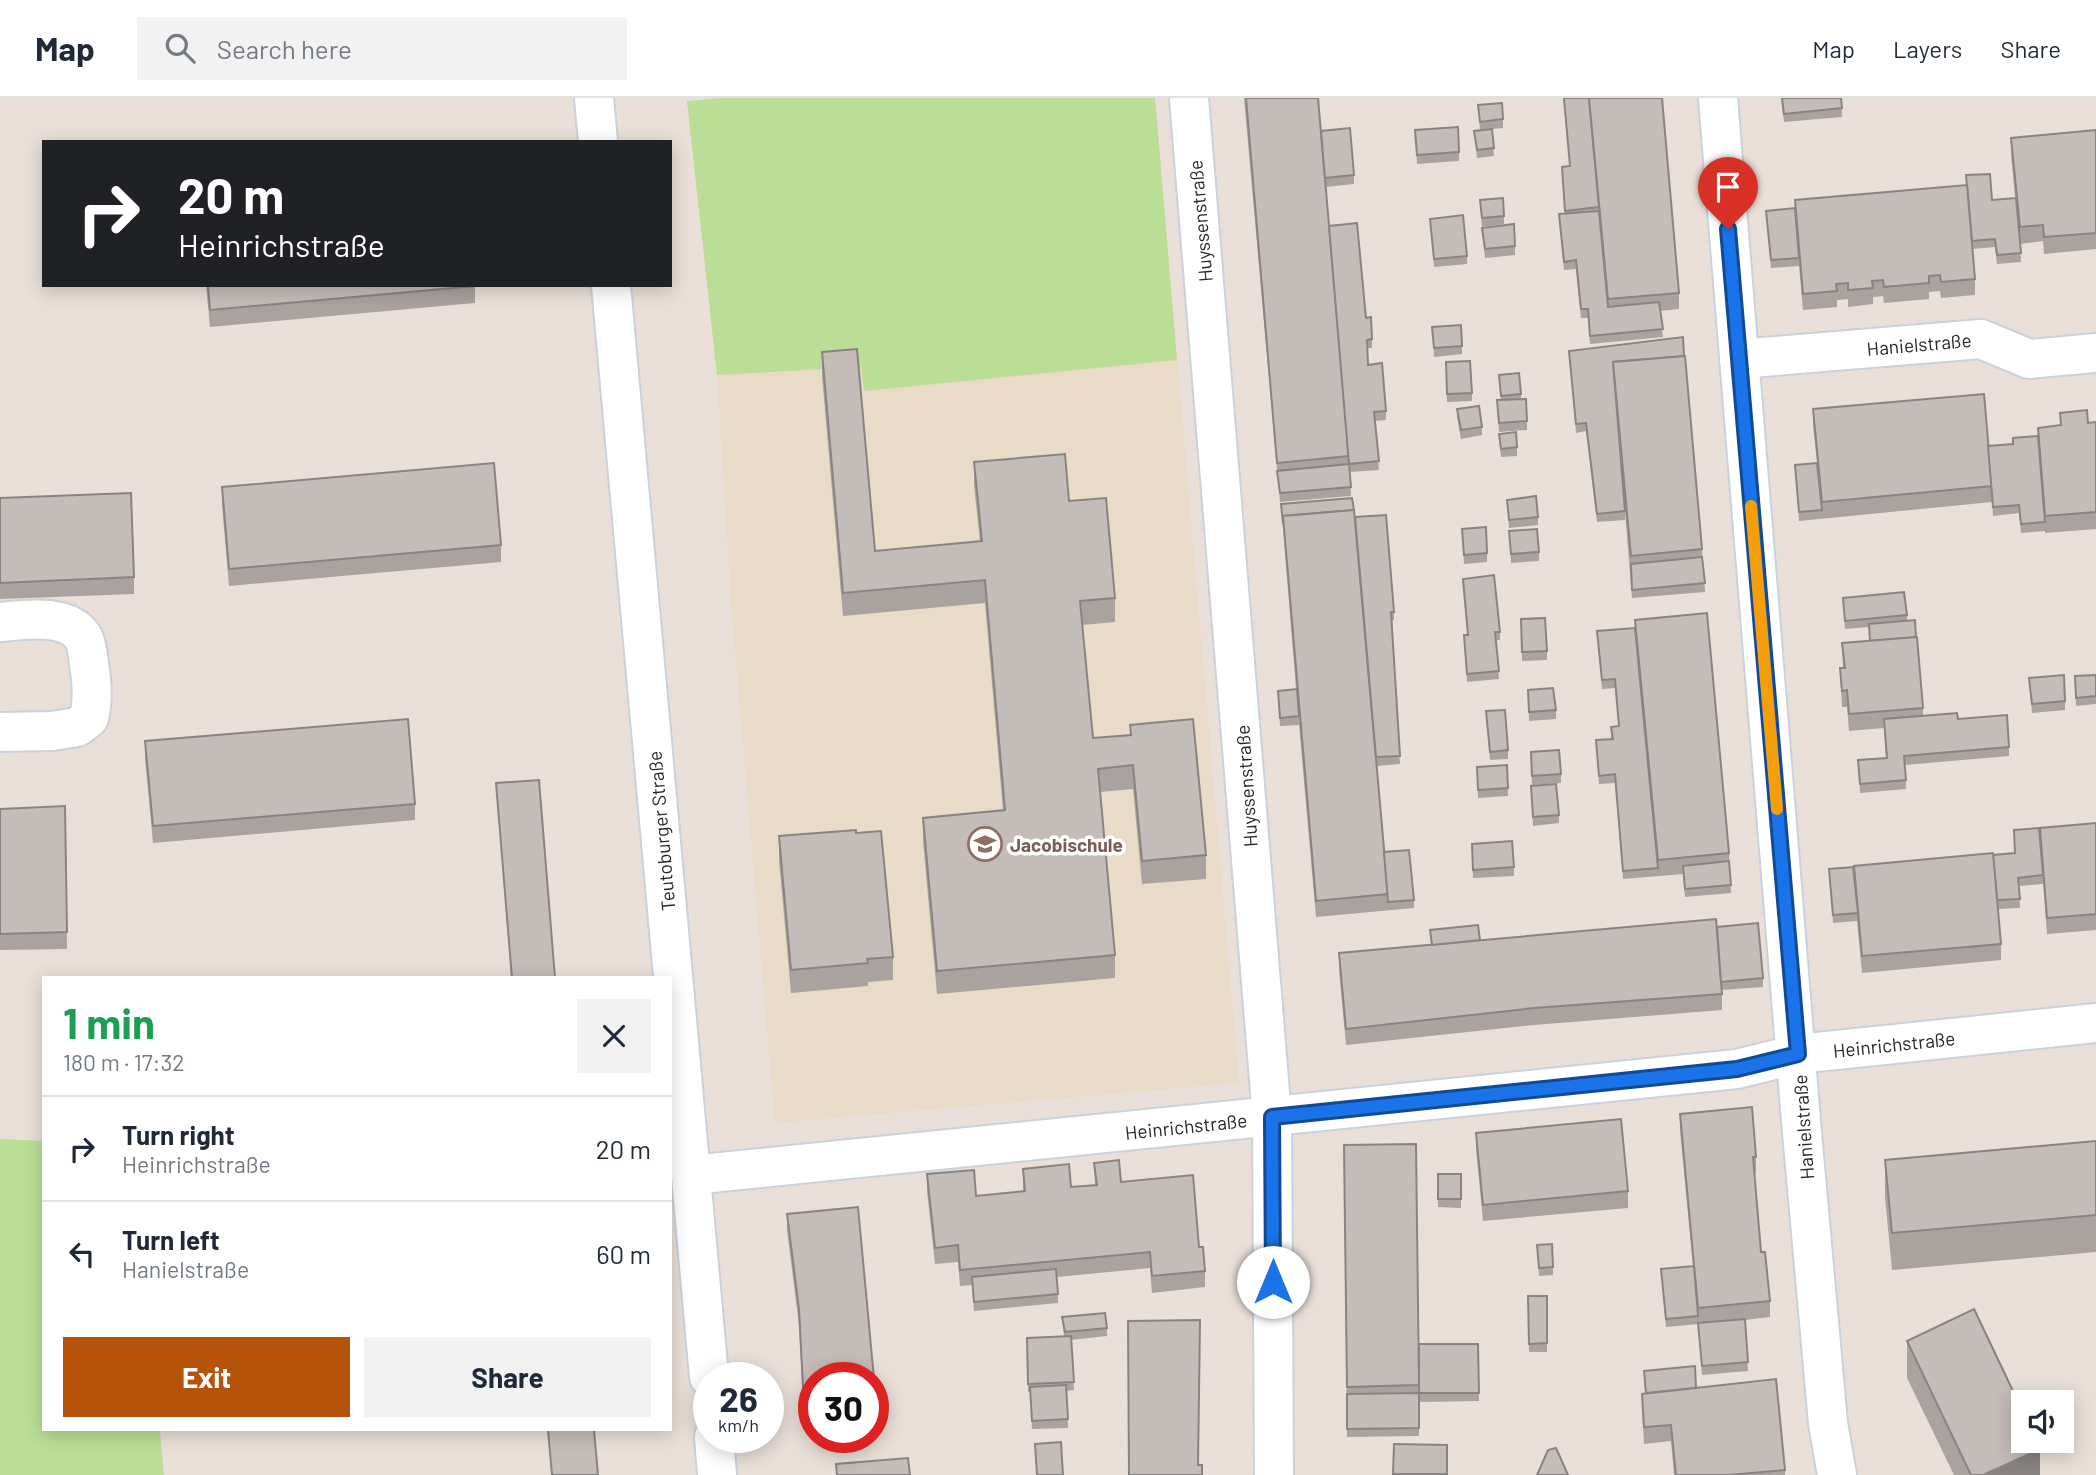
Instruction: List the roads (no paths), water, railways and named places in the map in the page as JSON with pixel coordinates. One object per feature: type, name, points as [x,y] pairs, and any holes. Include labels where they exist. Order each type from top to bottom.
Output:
[{"type":"street","points":[[594,98],[598,140]]},
{"type":"street","name":"Huyssenstraße","points":[[1189,98],[1272,1117],[1274,1475]]},
{"type":"street","name":"Hanielstraße","points":[[1718,98],[1828,1423],[1837,1475]]},
{"type":"street","name":"Teutoburger Straße","points":[[611,287],[708,1362]]},
{"type":"street","name":"Hanielstraße","points":[[1739,359],[1981,339],[2029,359],[2096,353]]},
{"type":"street","points":[[0,622],[56,622],[74,627],[85,639],[90,670],[91,707],[89,718],[77,727],[0,732]]},
{"type":"street","name":"Heinrichstraße","points":[[692,1175],[1737,1069],[1798,1054],[2096,1023]]},
{"type":"street","points":[[715,1453],[717,1475]]},
{"type":"place","name":"Jacobischule","points":[[985,844]]}]
